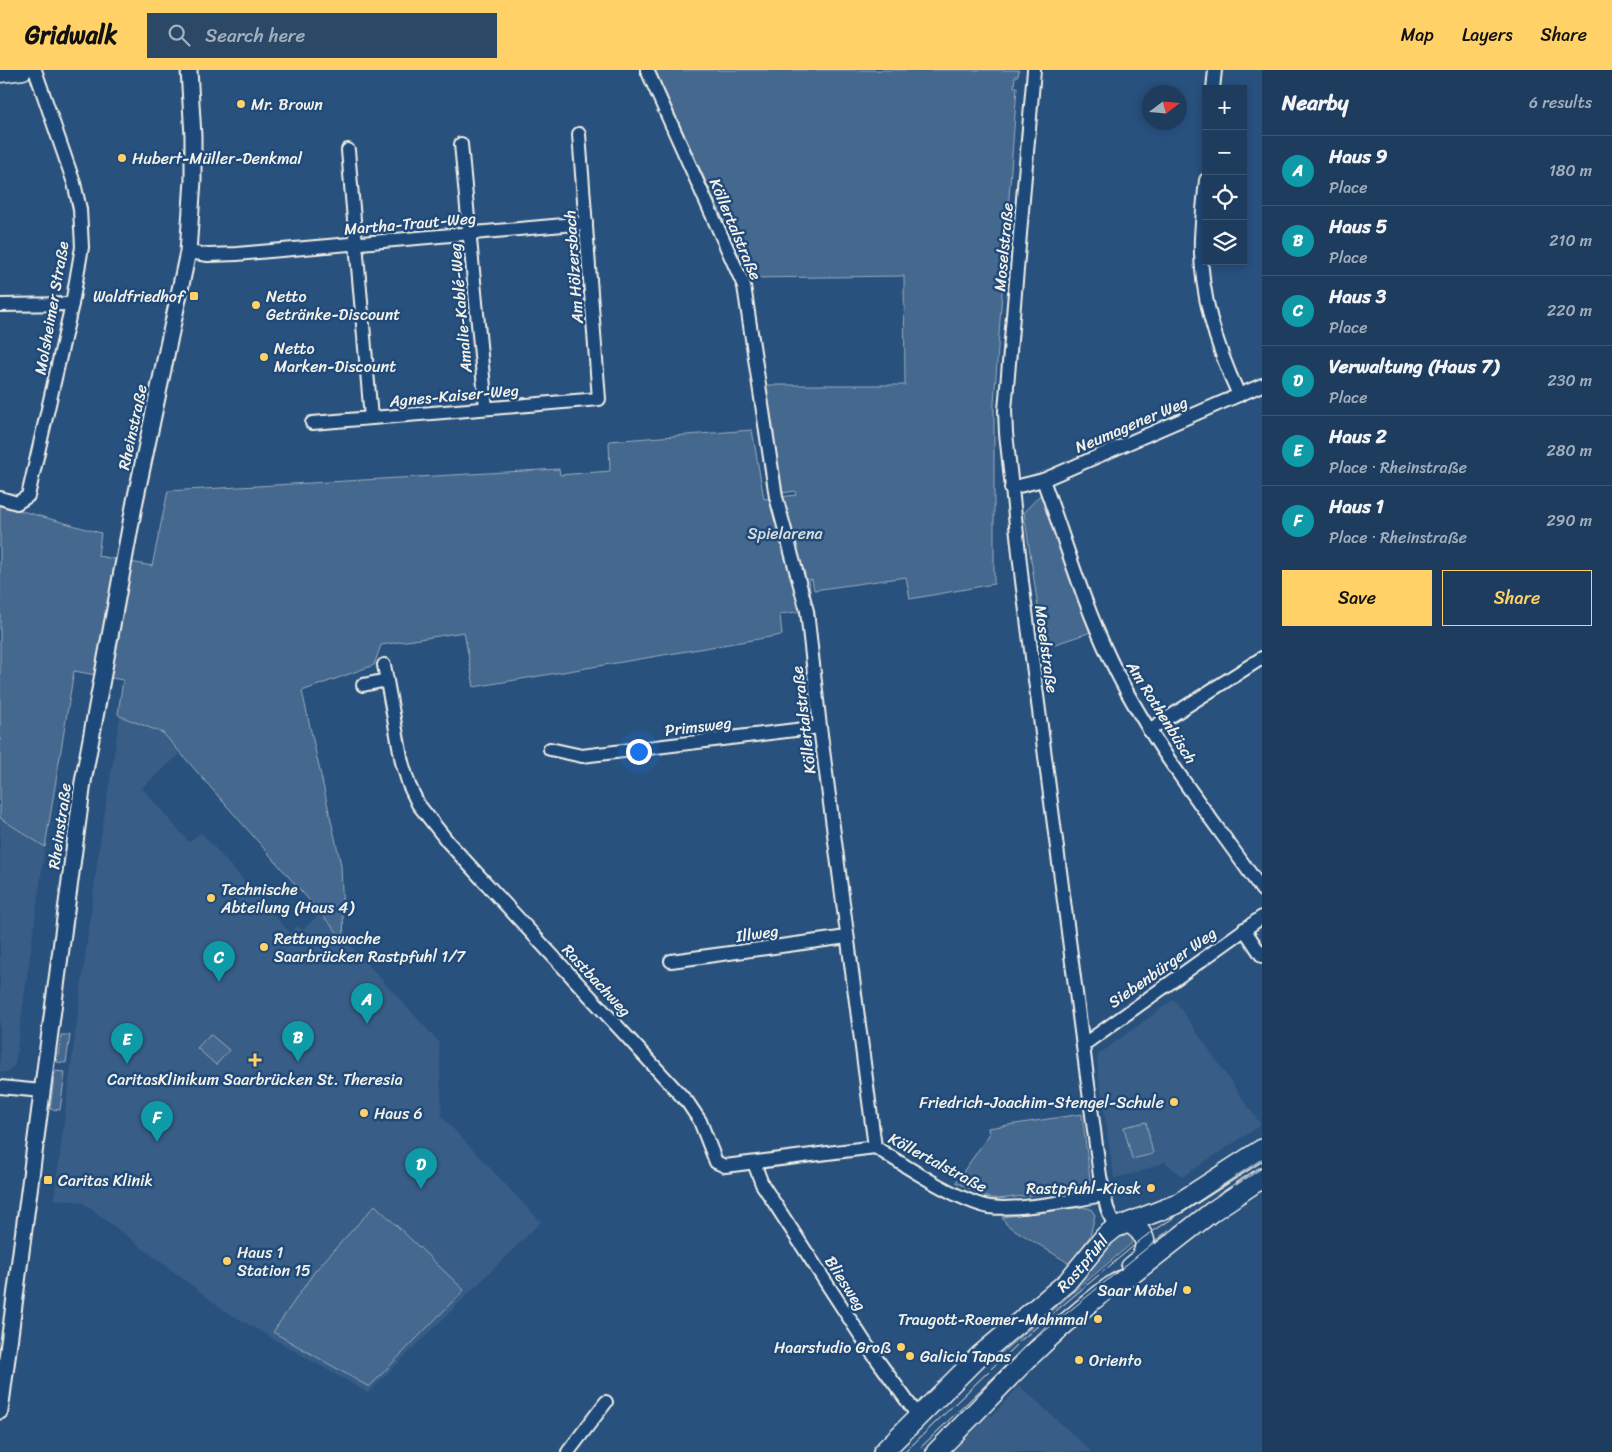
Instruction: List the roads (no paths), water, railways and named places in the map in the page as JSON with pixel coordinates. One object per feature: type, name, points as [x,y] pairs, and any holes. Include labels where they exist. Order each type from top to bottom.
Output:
[{"type":"main road","points":[[0,73],[23,70]]},
{"type":"main road","name":"Rastpfuhl","points":[[883,1452],[979,1356],[1057,1291],[1095,1246],[1122,1226],[1177,1204],[1262,1149]]},
{"type":"main road","name":"Rastpfuhl","points":[[936,1452],[1037,1348],[1116,1282],[1130,1276],[1213,1211],[1262,1178]]},
{"type":"main road","points":[[1116,1282],[1143,1257],[1143,1238],[1134,1226],[1122,1226]]},
{"type":"street","name":"Molsheimer Straße","points":[[0,498],[18,503],[28,496],[72,304],[82,247],[80,209],[68,160],[35,70]]},
{"type":"street","name":"Rheinstraße","points":[[0,1411],[74,846],[101,676],[188,252],[193,180],[193,136],[188,70]]},
{"type":"street","name":"Köllertalstraße","points":[[647,70],[744,286],[776,497],[807,610],[820,727],[875,1147],[951,1191],[989,1207],[1033,1204],[1103,1195]]},
{"type":"street","name":"Moselstraße","points":[[1034,70],[1005,410],[1011,488],[1103,1195],[1122,1226]]},
{"type":"street","points":[[1213,85],[1214,70]]},
{"type":"street","name":"Am Hölzersbach","points":[[580,134],[599,398]]},
{"type":"street","name":"Amalie-Kablé-Weg","points":[[461,144],[486,408]]},
{"type":"street","points":[[348,150],[371,418]]},
{"type":"street","points":[[1203,220],[1201,239],[1203,275],[1209,312],[1219,350],[1239,395]]},
{"type":"street","name":"Martha-Traut-Weg","points":[[188,252],[208,255],[237,254],[356,245],[586,223]]},
{"type":"street","points":[[0,305],[72,304]]},
{"type":"street","name":"Neumagener Weg","points":[[1011,488],[1043,480],[1262,385]]},
{"type":"street","name":"Agnes-Kaiser-Weg","points":[[312,422],[599,398]]},
{"type":"street","name":"Am Rothenbüsch","points":[[1043,480],[1111,661],[1150,730],[1262,890]]},
{"type":"street","points":[[1150,730],[1262,658]]},
{"type":"street","name":"Rastbachweg","points":[[384,665],[402,762],[409,785],[418,804],[431,822],[688,1103],[700,1121],[716,1162],[725,1166],[875,1147]]},
{"type":"street","points":[[363,685],[387,680]]},
{"type":"street","name":"Primsweg","points":[[550,749],[582,756],[820,727]]},
{"type":"street","name":"Siebenbürger Weg","points":[[1083,1045],[1262,917]]},
{"type":"street","points":[[1244,929],[1262,956]]},
{"type":"street","name":"Illweg","points":[[671,961],[847,937]]},
{"type":"street","points":[[0,1087],[42,1091]]},
{"type":"street","name":"Bliesweg","points":[[754,1163],[767,1192],[874,1355],[918,1416]]},
{"type":"street","points":[[568,1452],[606,1402]]},
{"type":"tram line","points":[[905,1452],[1020,1341],[1143,1238],[1262,1159]]},
{"type":"tram line","points":[[1236,1185],[1262,1168]]},
{"type":"tram line","points":[[916,1452],[1025,1347],[1169,1230]]},
{"type":"place","name":"Mr. Brown","points":[[241,104]]},
{"type":"place","name":"Hubert-Müller-Denkmal","points":[[122,158]]},
{"type":"place","name":"Waldfriedhof","points":[[194,296]]},
{"type":"place","name":"Netto Getränke-Discount","points":[[256,305]]},
{"type":"place","name":"Netto Marken-Discount","points":[[264,357]]},
{"type":"place","name":"Technische Abteilung (Haus 4)","points":[[211,898]]},
{"type":"place","name":"Rettungswache Saarbrücken Rastpfuhl 1/7","points":[[264,947]]},
{"type":"place","name":"Haus 3","points":[[219,982]]},
{"type":"place","name":"Haus 9","points":[[367,1024]]},
{"type":"place","name":"CaritasKlinikum Saarbrücken St. Theresia","points":[[255,1060]]},
{"type":"place","name":"Haus 5","points":[[298,1062]]},
{"type":"place","name":"Haus 2","points":[[127,1064]]},
{"type":"place","name":"Friedrich-Joachim-Stengel-Schule","points":[[1174,1102]]},
{"type":"place","name":"Haus 6","points":[[364,1113]]},
{"type":"place","name":"Haus 1","points":[[157,1142]]},
{"type":"place","name":"Caritas Klinik","points":[[48,1180]]},
{"type":"place","name":"Rastpfuhl-Kiosk","points":[[1151,1188]]},
{"type":"place","name":"Verwaltung (Haus 7)","points":[[421,1189]]},
{"type":"place","name":"Haus 1 Station 15","points":[[227,1261]]},
{"type":"place","name":"Saar Möbel","points":[[1187,1290]]},
{"type":"place","name":"Traugott-Roemer-Mahnmal","points":[[1098,1319]]},
{"type":"place","name":"Haarstudio Groß","points":[[901,1347]]},
{"type":"place","name":"Galicia Tapas","points":[[910,1356]]},
{"type":"place","name":"Oriento","points":[[1079,1360]]},
{"type":"park label","name":"Spielarena","points":[[785,533]]}]
